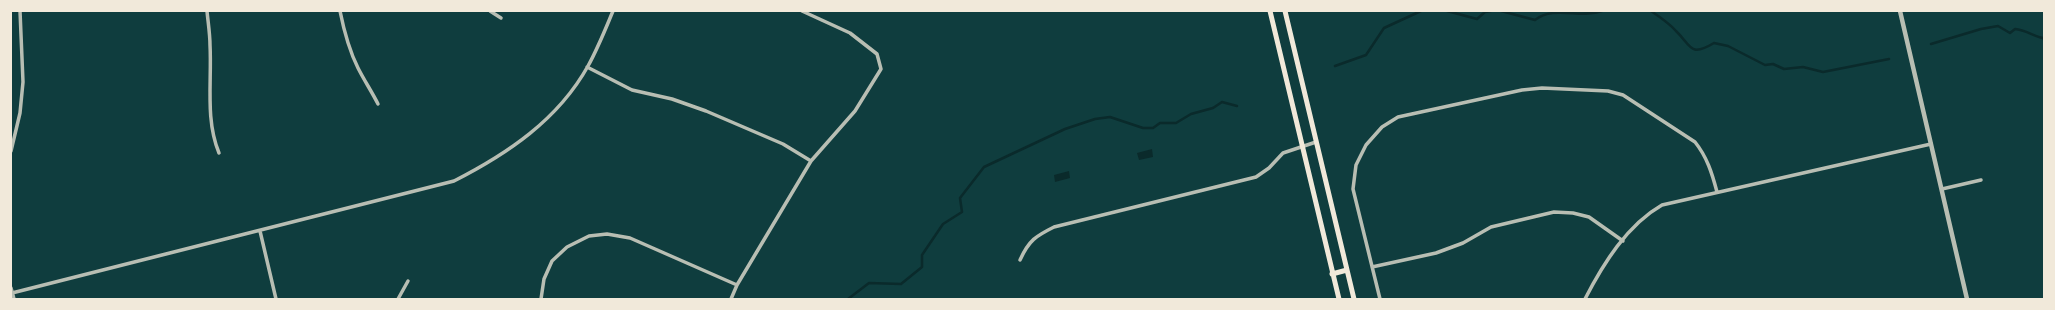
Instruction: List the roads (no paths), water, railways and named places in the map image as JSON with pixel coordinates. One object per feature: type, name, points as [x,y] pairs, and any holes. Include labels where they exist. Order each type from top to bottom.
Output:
[{"type":"main road","points":[[1270,11],[1339,299]]},
{"type":"main road","points":[[1284,11],[1354,299]]},
{"type":"main road","points":[[1332,274],[1347,270]]},
{"type":"street","points":[[11,151],[20,113],[23,82],[20,11]]},
{"type":"street","points":[[207,11],[210,44],[211,121],[214,140],[219,153]]},
{"type":"street","points":[[340,11],[344,33],[351,52],[358,69],[378,104]]},
{"type":"street","points":[[490,11],[501,18]]},
{"type":"street","points":[[12,293],[454,182],[511,149],[542,125],[561,104],[587,67],[613,11]]},
{"type":"street","points":[[731,299],[737,285],[811,161],[855,111],[881,69],[877,54],[850,34],[802,11]]},
{"type":"street","points":[[1900,11],[1967,299]]},
{"type":"street","points":[[587,67],[632,90],[672,99],[706,111],[783,144],[811,161]]},
{"type":"street","points":[[1380,299],[1353,189],[1356,164],[1366,145],[1382,127],[1398,117],[1522,90],[1542,88],[1608,91],[1623,95],[1695,142],[1706,158],[1717,192]]},
{"type":"street","points":[[1020,260],[1028,244],[1037,236],[1054,226],[1256,178],[1269,168],[1283,153],[1302,145],[1316,142]]},
{"type":"street","points":[[1585,299],[1599,272],[1637,222],[1648,213],[1662,205],[1931,144]]},
{"type":"street","points":[[1942,189],[1981,180]]},
{"type":"street","points":[[1372,267],[1436,253],[1463,243],[1491,227],[1554,212],[1573,213],[1589,217],[1622,241]]},
{"type":"street","points":[[260,231],[276,299]]},
{"type":"street","points":[[541,299],[544,279],[552,261],[567,247],[589,236],[607,234],[630,238],[737,285]]},
{"type":"street","points":[[398,299],[408,281]]},
{"type":"street","points":[[11,288],[14,299]]},
{"type":"water","points":[[1152,149],[1153,157],[1139,160],[1137,153]]},
{"type":"water","points":[[1069,171],[1070,178],[1055,182],[1054,175]]},
{"type":"waterway","points":[[1335,66],[1366,55],[1384,28],[1421,11]]},
{"type":"waterway","points":[[1447,11],[1477,19],[1485,12],[1491,11]]},
{"type":"waterway","points":[[1501,11],[1535,20],[1551,13],[1585,14],[1602,11]]},
{"type":"waterway","points":[[1651,11],[1670,25],[1691,48],[1700,49],[1714,43],[1728,46],[1765,65],[1773,64],[1784,69],[1803,67],[1823,72],[1889,59]]},
{"type":"waterway","points":[[1931,44],[1981,29],[1998,26],[2010,33],[2015,29],[2043,38],[2044,40]]},
{"type":"waterway","points":[[848,299],[869,283],[901,284],[922,267],[922,255],[943,224],[962,212],[960,198],[984,167],[1065,129],[1095,119],[1110,117],[1143,128],[1153,128],[1160,123],[1176,123],[1191,114],[1213,108],[1222,102],[1237,106]]}]
